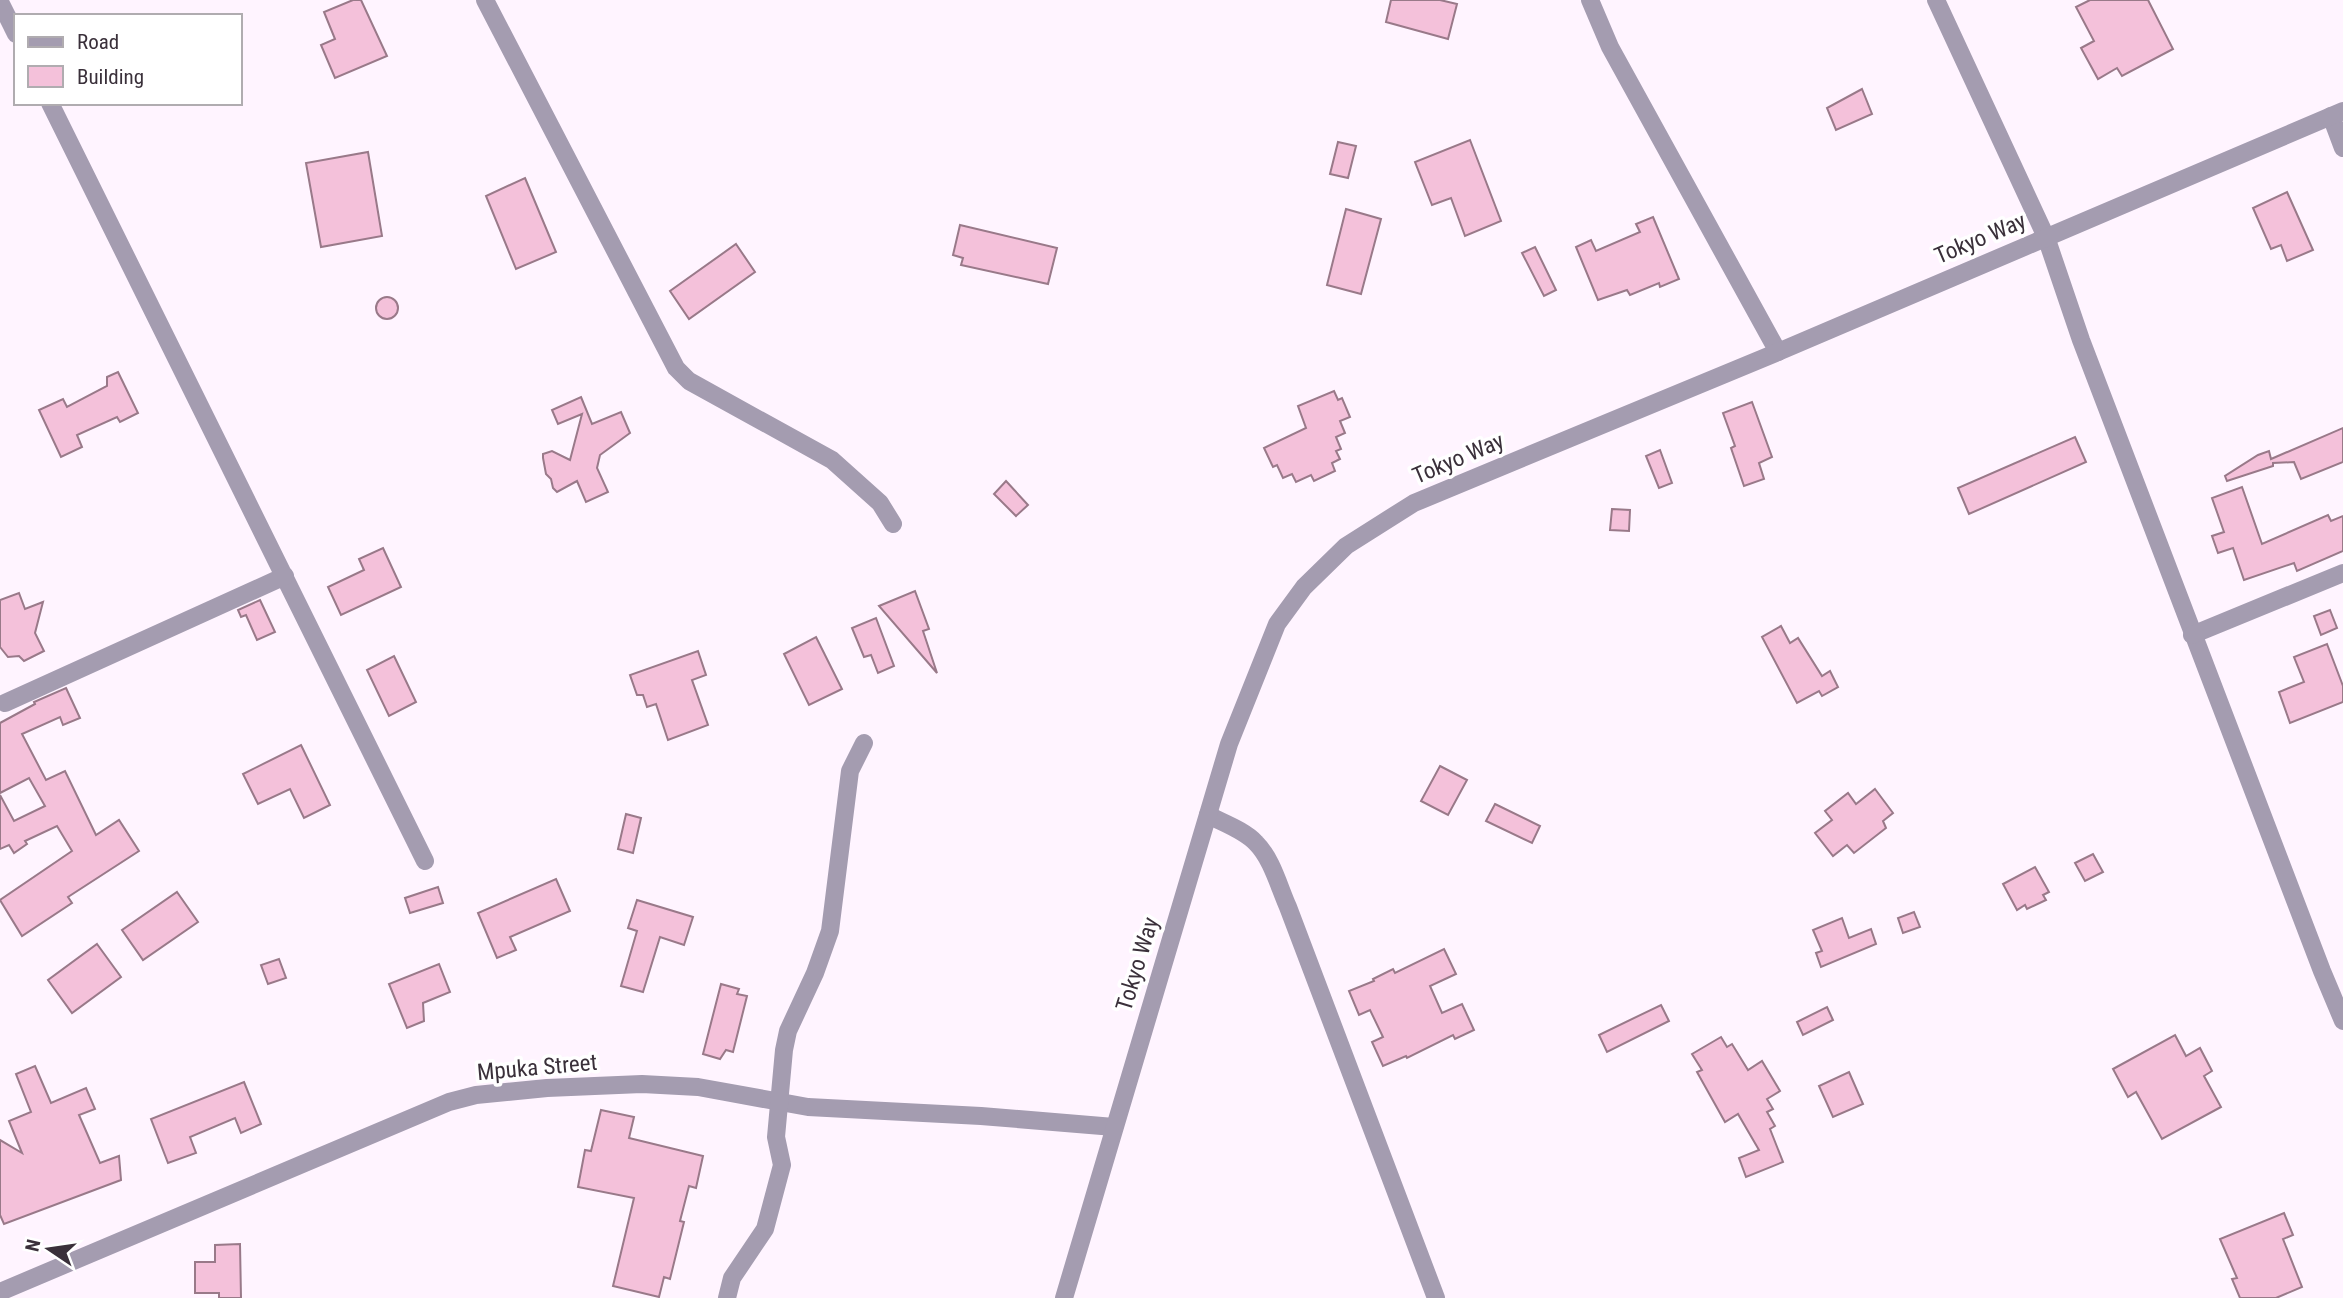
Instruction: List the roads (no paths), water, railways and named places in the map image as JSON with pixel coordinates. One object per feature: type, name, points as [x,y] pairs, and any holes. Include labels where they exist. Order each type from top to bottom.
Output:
[{"type":"street","points":[[485,0],[660,343],[676,368],[689,381],[832,460],[880,503],[893,524]]},
{"type":"street","points":[[1590,0],[1611,47],[1778,352]]},
{"type":"street","points":[[1936,0],[2046,237],[2081,340],[2192,635],[2343,1021]]},
{"type":"street","points":[[0,2],[14,30]]},
{"type":"street","points":[[51,105],[425,862]]},
{"type":"street","points":[[2337,114],[2343,148]]},
{"type":"street","name":"Tokyo Way","points":[[1064,1298],[1229,744],[1277,624],[1304,587],[1346,546],[1413,503],[1778,352],[2337,114]]},
{"type":"street","points":[[2192,635],[2343,573]]},
{"type":"street","points":[[5,703],[285,576]]},
{"type":"street","points":[[727,1298],[732,1278],[765,1229],[782,1166],[776,1137],[781,1072],[789,1031],[816,973],[830,931],[850,772],[864,743]]},
{"type":"street","points":[[1208,815],[1245,834],[1256,842],[1264,853],[1288,907],[1436,1298]]},
{"type":"street","name":"Mpuka Street","points":[[0,1292],[449,1102],[476,1095],[547,1088],[642,1084],[698,1087],[808,1107],[981,1116],[1114,1127]]}]
